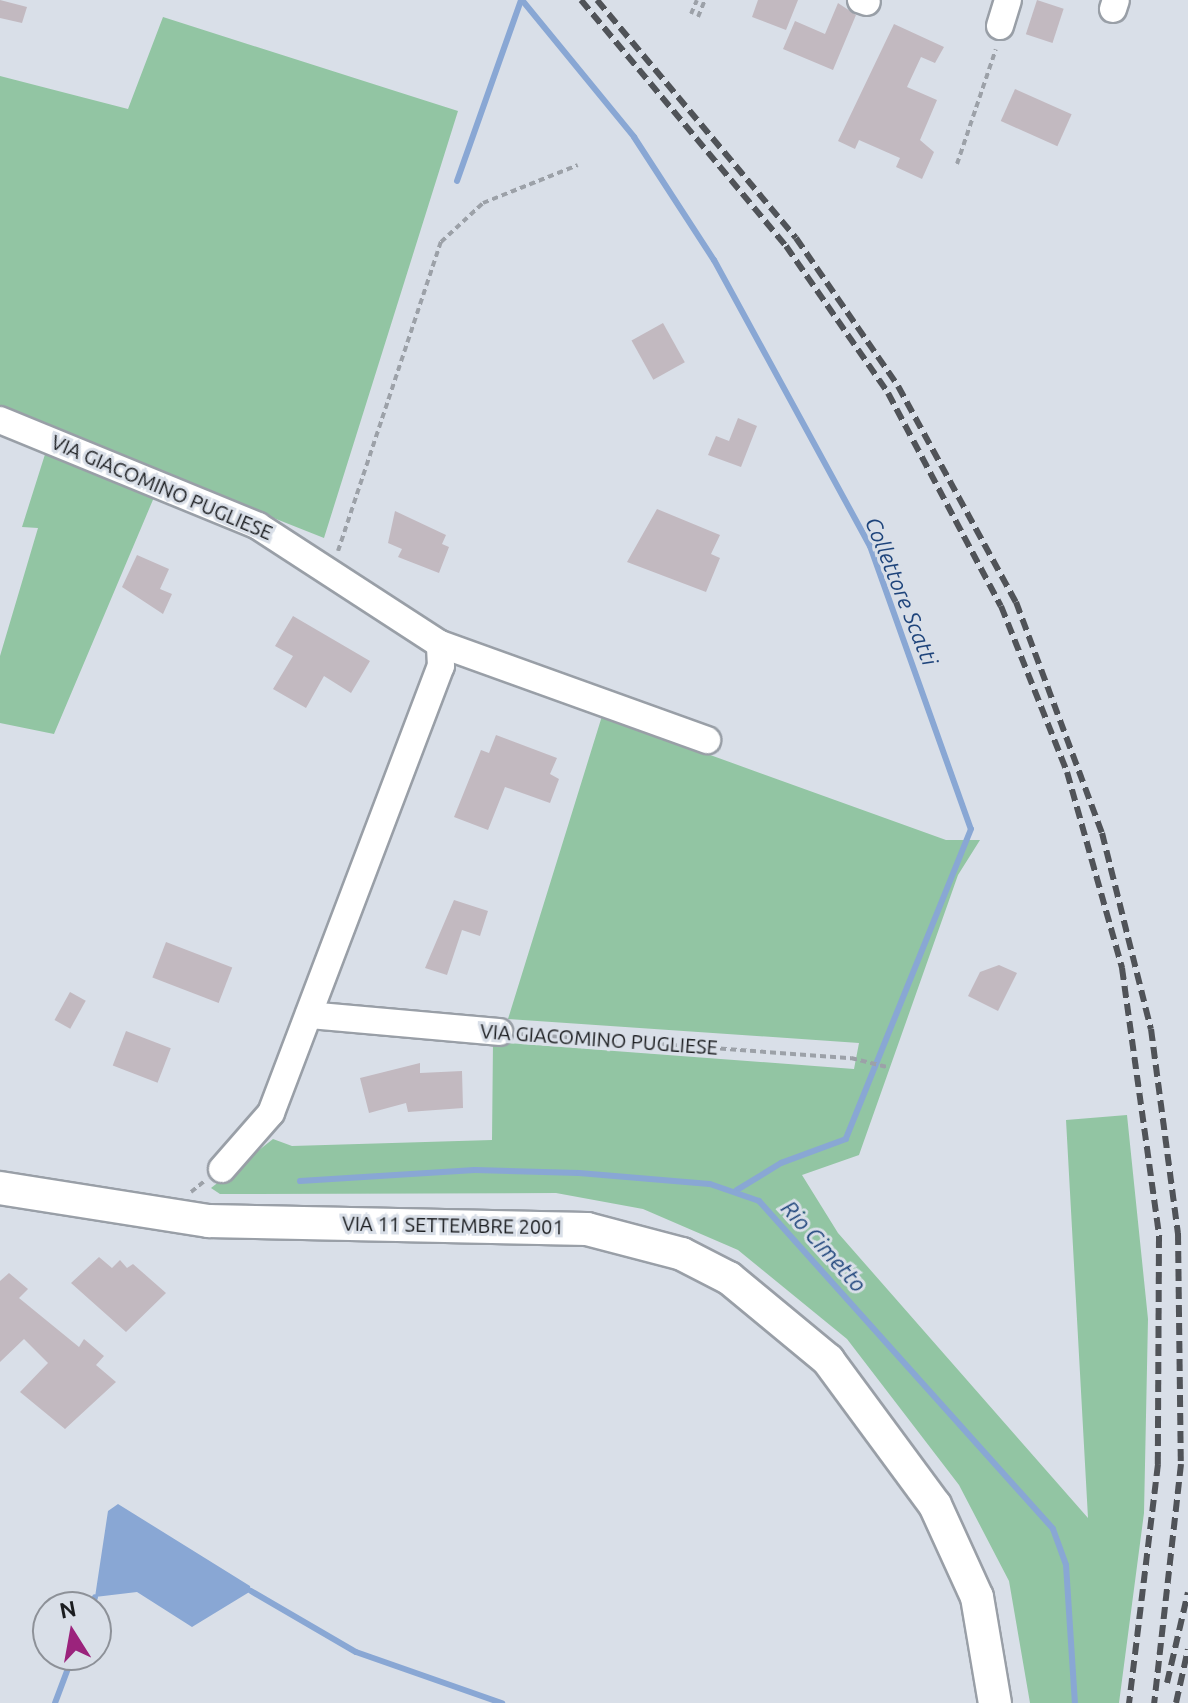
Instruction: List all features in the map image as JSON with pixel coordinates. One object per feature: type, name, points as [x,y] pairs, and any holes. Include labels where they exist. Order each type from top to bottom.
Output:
[{"type":"main road","name":"VIA 11 SETTEMBRE 2001","points":[[0,1188],[208,1221],[544,1223],[682,1254],[767,1305],[828,1360],[935,1505],[977,1597],[995,1703]]},
{"type":"main road","name":"VIA 11 SETTEMBRE 2001","points":[[977,1597],[978,1703]]},
{"type":"street","points":[[1000,26],[1008,0]]},
{"type":"street","name":"VIA GIACOMINO PUGLIESE","points":[[0,420],[258,526],[332,569],[440,644],[707,740]]},
{"type":"street","points":[[222,1169],[271,1113],[441,666],[440,644]]},
{"type":"street","name":"VIA GIACOMINO PUGLIESE","points":[[309,1015],[499,1032]]},
{"type":"path","points":[[691,14],[697,0]]},
{"type":"path","points":[[698,17],[705,0]]},
{"type":"path","points":[[957,164],[1000,26]]},
{"type":"path","points":[[332,569],[441,242],[483,203],[578,165]]},
{"type":"path","name":"VIA GIACOMINO PUGLIESE","points":[[499,1032],[851,1058],[888,1067]]},
{"type":"path","points":[[174,1192],[201,1196]]},
{"type":"green space","points":[[163,17],[458,111],[324,538],[0,409],[0,76],[128,109]]},
{"type":"green space","points":[[47,448],[155,495],[54,734],[0,723],[0,656],[38,528],[22,527]]},
{"type":"green space","points":[[602,716],[946,840],[980,840],[958,875],[859,1155],[802,1175],[838,1233],[1088,1518],[1066,1120],[1127,1115],[1148,1319],[1144,1513],[1119,1703],[1030,1703],[1009,1581],[959,1485],[847,1339],[738,1250],[643,1209],[556,1193],[220,1194],[211,1188],[273,1139],[292,1146],[492,1140],[493,1042],[854,1069],[859,1043],[508,1019]]},
{"type":"water","points":[[118,1504],[250,1586],[251,1591],[192,1627],[137,1592],[112,1595],[112,1591],[96,1591],[108,1511]]},
{"type":"building","points":[[0,0],[27,7],[22,23],[0,18]]},
{"type":"building","points":[[758,0],[798,0],[786,30],[752,17]]},
{"type":"building","points":[[1037,0],[1064,9],[1053,43],[1026,34]]},
{"type":"building","points":[[838,3],[856,15],[833,70],[783,49],[795,21],[825,34]]},
{"type":"building","points":[[894,24],[944,47],[935,63],[921,57],[907,87],[937,100],[920,140],[934,152],[922,179],[896,167],[900,158],[859,140],[855,149],[838,141]]},
{"type":"building","points":[[1015,89],[1072,114],[1057,146],[1001,121]]},
{"type":"building","points":[[663,323],[685,362],[653,380],[632,340]]},
{"type":"building","points":[[738,418],[757,426],[741,467],[708,455],[716,436],[729,441]]},
{"type":"building","points":[[657,509],[720,535],[711,554],[720,558],[706,592],[627,562]]},
{"type":"building","points":[[395,511],[446,535],[442,544],[449,547],[439,573],[398,557],[402,549],[388,543]]},
{"type":"building","points":[[137,555],[169,569],[160,589],[172,594],[163,614],[122,587]]},
{"type":"building","points":[[293,616],[370,661],[351,693],[324,676],[306,708],[273,689],[293,656],[275,646]]},
{"type":"building","points":[[496,735],[557,758],[550,774],[559,779],[550,803],[505,787],[488,830],[454,817],[481,750],[489,753]]},
{"type":"building","points":[[454,900],[488,911],[480,936],[462,930],[447,975],[425,968]]},
{"type":"building","points":[[166,942],[232,967],[219,1003],[152,977]]},
{"type":"building","points":[[999,965],[1017,973],[998,1011],[968,996],[980,972]]},
{"type":"building","points":[[70,992],[86,1001],[70,1029],[54,1020]]},
{"type":"building","points":[[126,1031],[171,1048],[158,1083],[113,1066]]},
{"type":"building","points":[[420,1063],[420,1073],[462,1071],[463,1108],[408,1112],[406,1103],[369,1113],[360,1078]]},
{"type":"building","points":[[99,1257],[112,1268],[120,1260],[127,1268],[133,1264],[166,1293],[126,1332],[71,1283]]},
{"type":"building","points":[[9,1273],[28,1289],[19,1298],[79,1347],[84,1339],[104,1356],[96,1365],[116,1382],[65,1429],[20,1392],[48,1363],[24,1339],[0,1362],[0,1281]]},
{"type":"waterway","points":[[457,181],[521,0]]},
{"type":"waterway","name":"Collettore Scatti","points":[[522,0],[634,137],[714,260],[870,546],[971,829],[846,1139],[781,1163],[737,1190]]},
{"type":"waterway","name":"Rio Cimetto","points":[[300,1181],[475,1170],[579,1173],[710,1184],[759,1201],[1053,1529],[1066,1565],[1075,1703]]},
{"type":"waterway","points":[[251,1591],[356,1652],[502,1703]]},
{"type":"waterway","points":[[55,1703],[67,1671]]},
{"type":"railway","points":[[581,0],[786,246],[888,393],[1001,606],[1067,772],[1122,968],[1159,1236],[1158,1464],[1129,1703]]},
{"type":"railway","points":[[597,0],[796,238],[898,386],[1016,602],[1102,833],[1151,1029],[1178,1233],[1181,1464],[1154,1703]]},
{"type":"railway","points":[[1167,1683],[1188,1592]]},
{"type":"railway","points":[[1176,1703],[1188,1649]]}]
